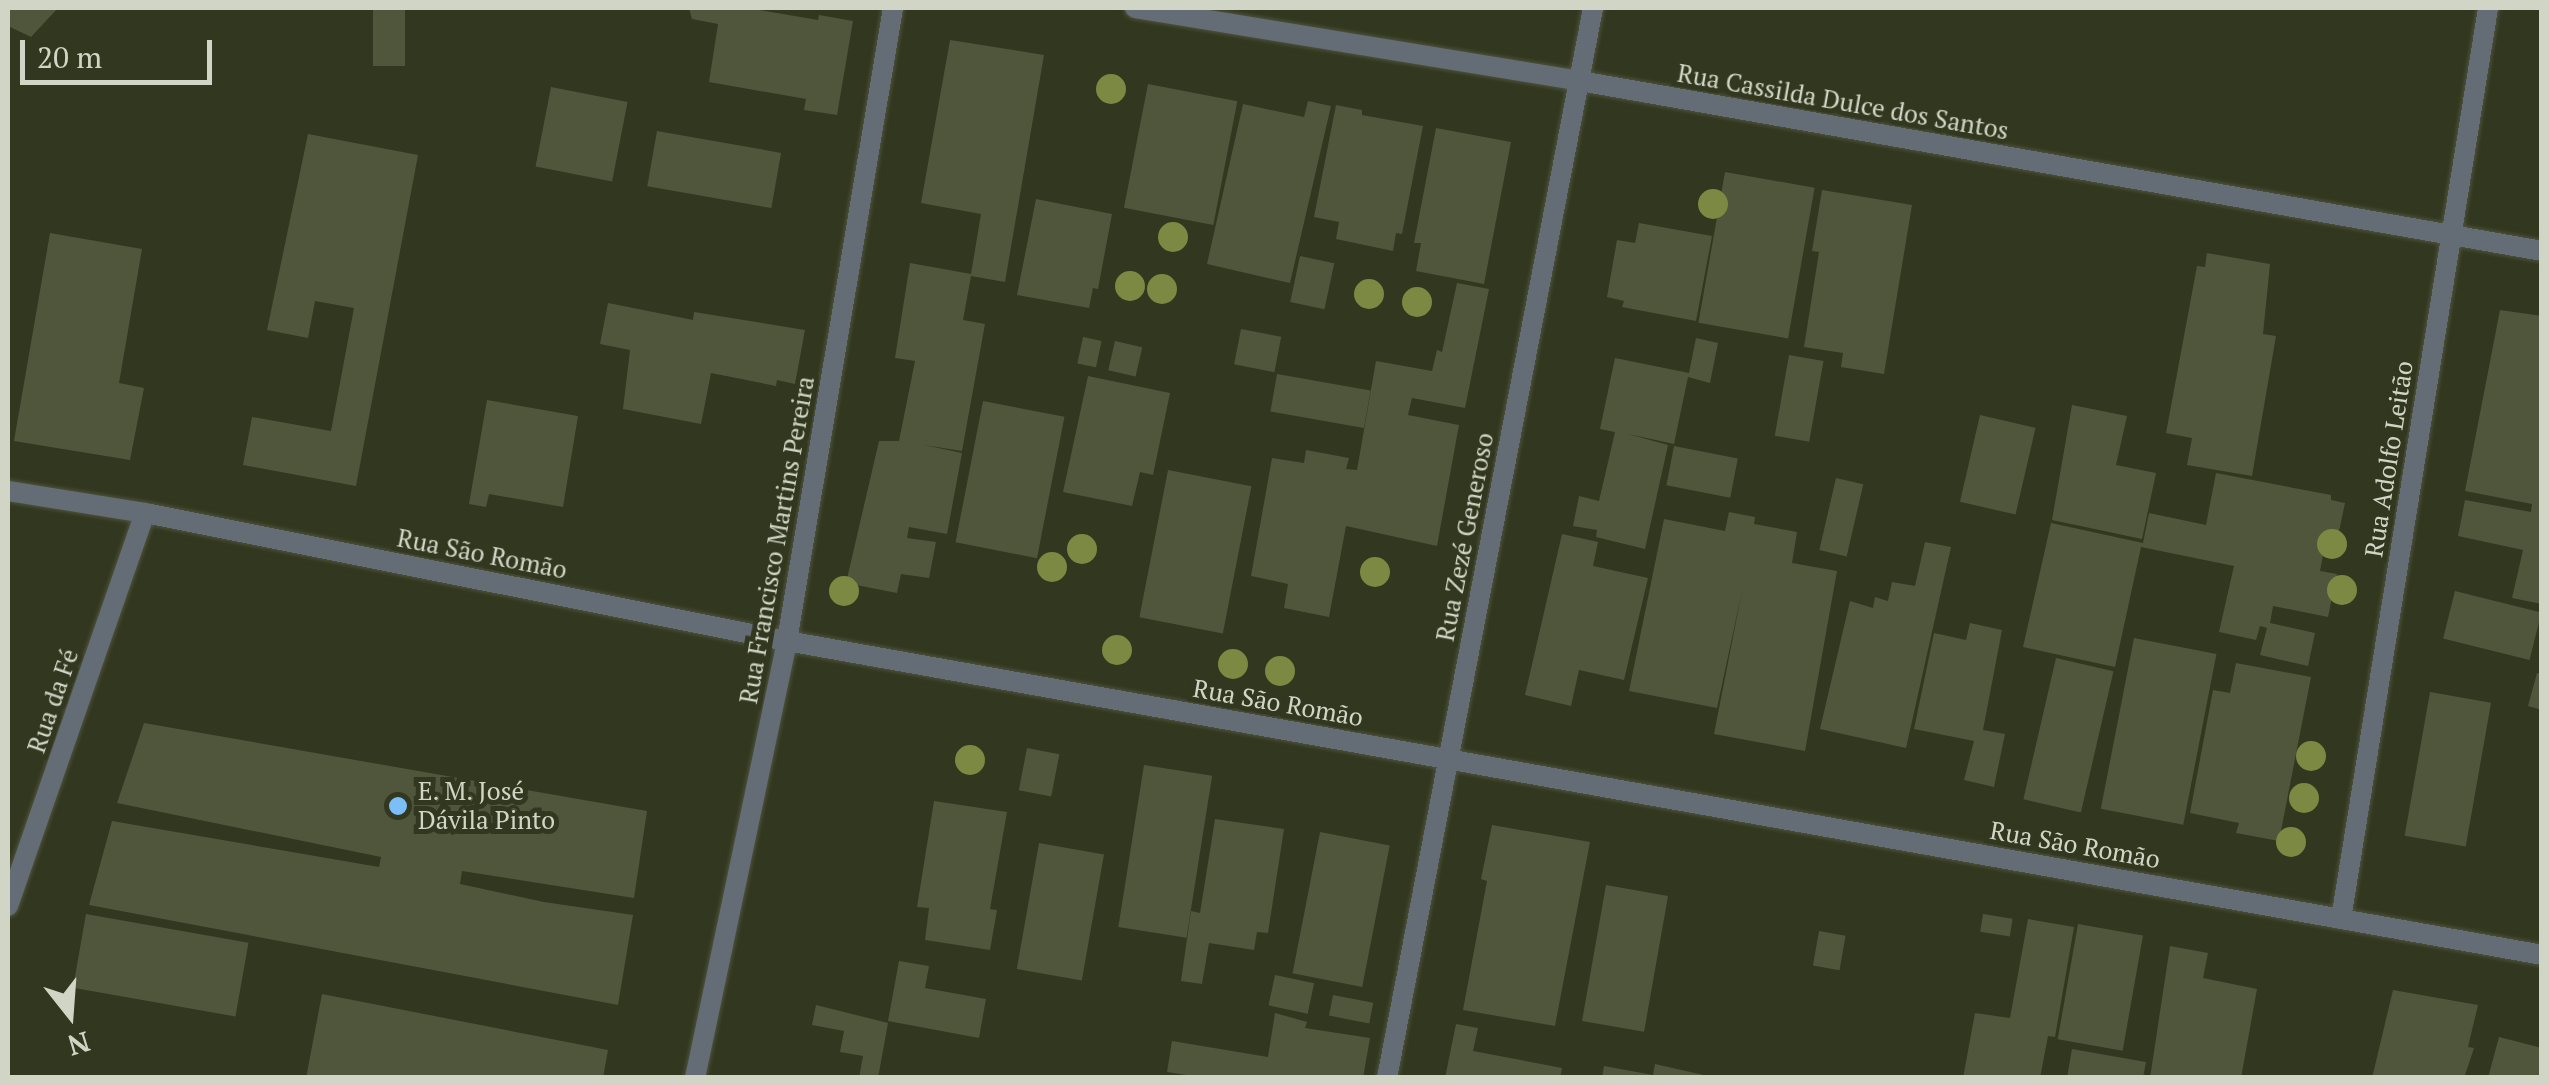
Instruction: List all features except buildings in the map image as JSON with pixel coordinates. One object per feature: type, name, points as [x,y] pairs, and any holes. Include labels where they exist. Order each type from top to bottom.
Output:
[{"type":"street","name":"Rua Francisco Martins Pereira","points":[[695,1078],[788,641],[892,8]]},
{"type":"street","name":"Rua Cassilda Dulce dos Santos","points":[[1135,8],[1580,80],[2542,251]]},
{"type":"street","name":"Rua Zezé Generoso","points":[[1387,1078],[1593,8]]},
{"type":"street","name":"Rua Adolfo Leitão","points":[[2341,918],[2488,8]]},
{"type":"street","name":"Rua São Romão","points":[[8,491],[145,512],[788,641],[2542,955]]},
{"type":"street","name":"Rua da Fé","points":[[8,906],[145,512]]},
{"type":"place","name":"E. M. José Dávila Pinto","points":[[398,806]]}]
